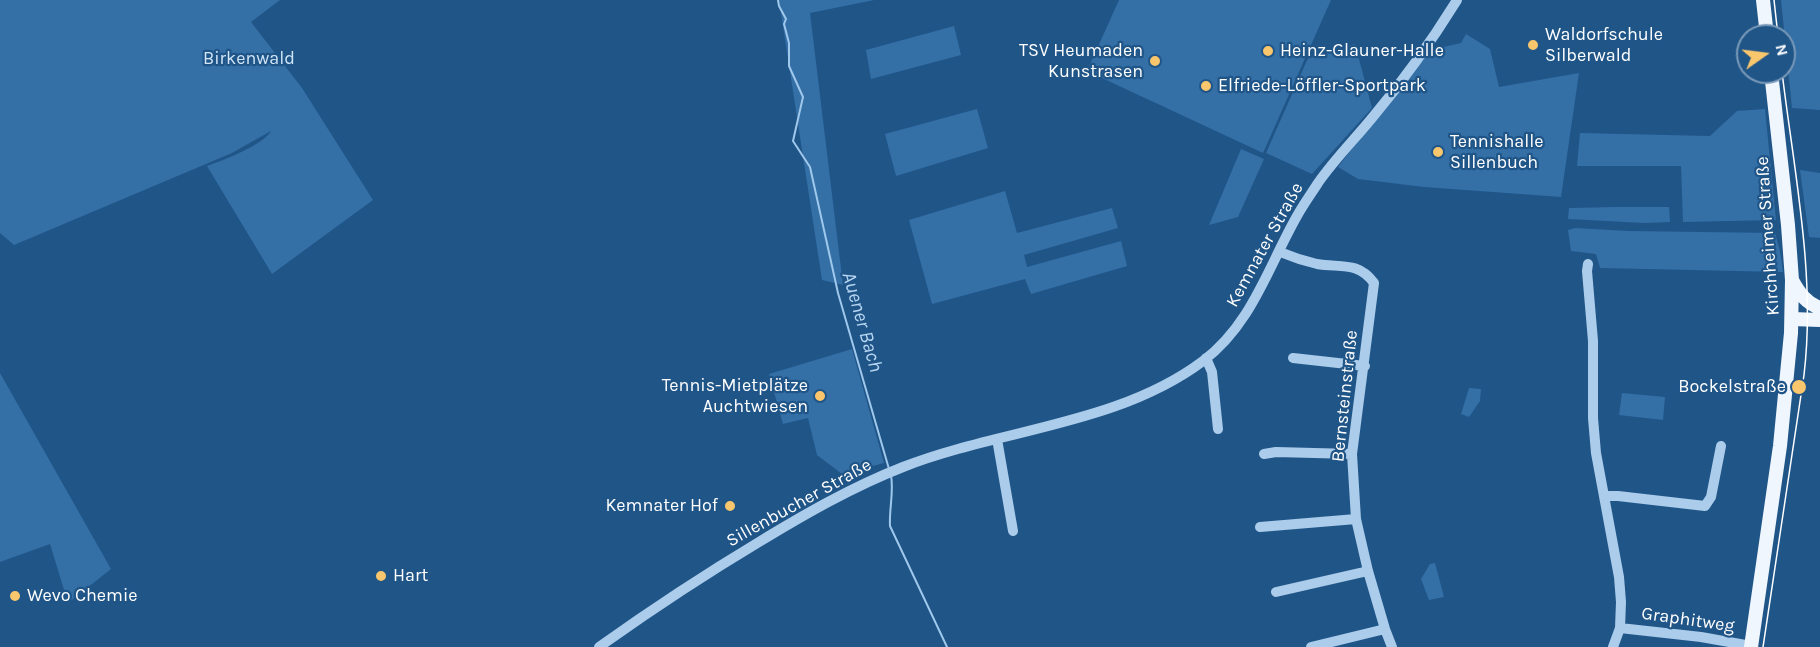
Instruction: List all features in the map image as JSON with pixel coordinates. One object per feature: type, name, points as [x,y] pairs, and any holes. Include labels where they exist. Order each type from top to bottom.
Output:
[{"type":"main road","points":[[1763,0],[1766,24]]},
{"type":"main road","name":"Kirchheimer Straße","points":[[1751,647],[1780,446],[1792,315],[1792,280],[1783,173],[1772,84]]},
{"type":"main road","points":[[1792,280],[1802,297],[1820,309]]},
{"type":"main road","points":[[1792,315],[1820,309]]},
{"type":"main road","points":[[1792,315],[1820,321]]},
{"type":"street","name":"Kemnater Straße","points":[[1069,419],[1110,407],[1173,380],[1206,358],[1235,329],[1249,310],[1298,214],[1319,182],[1405,78],[1457,0]]},
{"type":"street","name":"Bernsteinstraße","points":[[1280,252],[1319,264],[1359,269],[1374,283],[1352,454],[1356,519],[1384,629],[1392,647]]},
{"type":"street","points":[[1588,264],[1596,453],[1619,577],[1620,628],[1613,647]]},
{"type":"street","points":[[1206,358],[1212,372],[1218,429]]},
{"type":"street","points":[[1293,358],[1365,366]]},
{"type":"street","name":"Sillenbucher Straße","points":[[599,647],[686,588],[843,494],[936,455],[1069,419]]},
{"type":"street","points":[[997,438],[1013,531]]},
{"type":"street","points":[[1604,496],[1705,506],[1712,497],[1721,446]]},
{"type":"street","points":[[1264,454],[1276,452],[1352,454]]},
{"type":"street","points":[[1260,527],[1356,519]]},
{"type":"street","points":[[1276,592],[1368,571]]},
{"type":"street","name":"Graphitweg","points":[[1620,628],[1701,637],[1751,647]]},
{"type":"street","points":[[1311,647],[1384,629]]},
{"type":"green space","name":"Birkenwald","points":[[0,0],[280,0],[251,22],[302,88],[373,200],[272,274],[207,166],[252,147],[271,131],[232,153],[14,245],[0,233]]},
{"type":"green space","points":[[779,0],[874,0],[810,13],[843,285],[822,280]]},
{"type":"green space","name":"Elfriede-Löffler-Sportpark","points":[[1119,0],[1331,0],[1263,153],[1087,71]]},
{"type":"green space","points":[[1781,0],[1820,0],[1820,110],[1792,108],[1790,84],[1796,84],[1796,24],[1783,24]]},
{"type":"green space","points":[[954,26],[961,55],[871,79],[866,50]]},
{"type":"green space","points":[[1466,34],[1490,49],[1499,87],[1579,73],[1561,197],[1424,187],[1358,179],[1338,167],[1426,51],[1461,43]]},
{"type":"green space","points":[[1355,44],[1372,108],[1312,174],[1266,153],[1308,58]]},
{"type":"green space","points":[[977,109],[988,148],[896,176],[885,134]]},
{"type":"green space","points":[[1765,109],[1776,220],[1683,222],[1681,166],[1577,166],[1580,133],[1710,136],[1737,111]]},
{"type":"green space","points":[[1241,149],[1264,159],[1238,217],[1209,225]]},
{"type":"green space","points":[[1800,170],[1820,173],[1820,238],[1809,237]]},
{"type":"green space","points":[[1005,191],[1017,233],[1112,208],[1118,228],[1024,255],[1027,267],[1121,241],[1127,266],[1031,294],[1025,279],[932,304],[909,220]]},
{"type":"green space","points":[[1669,207],[1670,222],[1568,219],[1569,208]]},
{"type":"green space","points":[[1575,228],[1775,233],[1783,272],[1600,268],[1596,254],[1571,251],[1568,230]]},
{"type":"green space","name":"Tennis-Mietplätze Auchtwiesen","points":[[852,349],[884,463],[842,474],[817,455],[808,418],[783,424],[769,374]]},
{"type":"green space","points":[[0,373],[111,569],[68,603],[50,544],[0,562]]},
{"type":"green space","points":[[1469,388],[1481,389],[1480,401],[1469,417],[1461,414]]},
{"type":"green space","points":[[1622,393],[1665,397],[1663,420],[1619,415]]},
{"type":"green space","points":[[1435,563],[1444,597],[1429,600],[1421,579],[1430,564]]},
{"type":"waterway","name":"Auener Bach","points":[[778,0],[786,19],[784,24],[789,43],[789,66],[803,97],[793,141],[810,167],[838,293],[889,469]]},
{"type":"waterway","name":"Auener Bach","points":[[891,475],[890,526],[947,647]]},
{"type":"tram line","points":[[1774,0],[1777,24]]},
{"type":"tram line","points":[[1763,647],[1804,375],[1807,337],[1802,224],[1784,84]]},
{"type":"place","name":"Waldorfschule Silberwald","points":[[1533,45]]},
{"type":"place","name":"Heinz-Glauner-Halle","points":[[1268,51]]},
{"type":"place","name":"TSV Heumaden Kunstrasen","points":[[1155,61]]},
{"type":"place","name":"Elfriede-Löffler-Sportpark","points":[[1206,86]]},
{"type":"place","name":"Tennishalle Sillenbuch","points":[[1438,152]]},
{"type":"place","name":"Bockelstraße","points":[[1799,387]]},
{"type":"place","name":"Tennis-Mietplätze Auchtwiesen","points":[[820,396]]},
{"type":"place","name":"Kemnater Hof","points":[[730,506]]},
{"type":"place","name":"Hart","points":[[381,576]]},
{"type":"place","name":"Wevo Chemie","points":[[15,596]]}]
